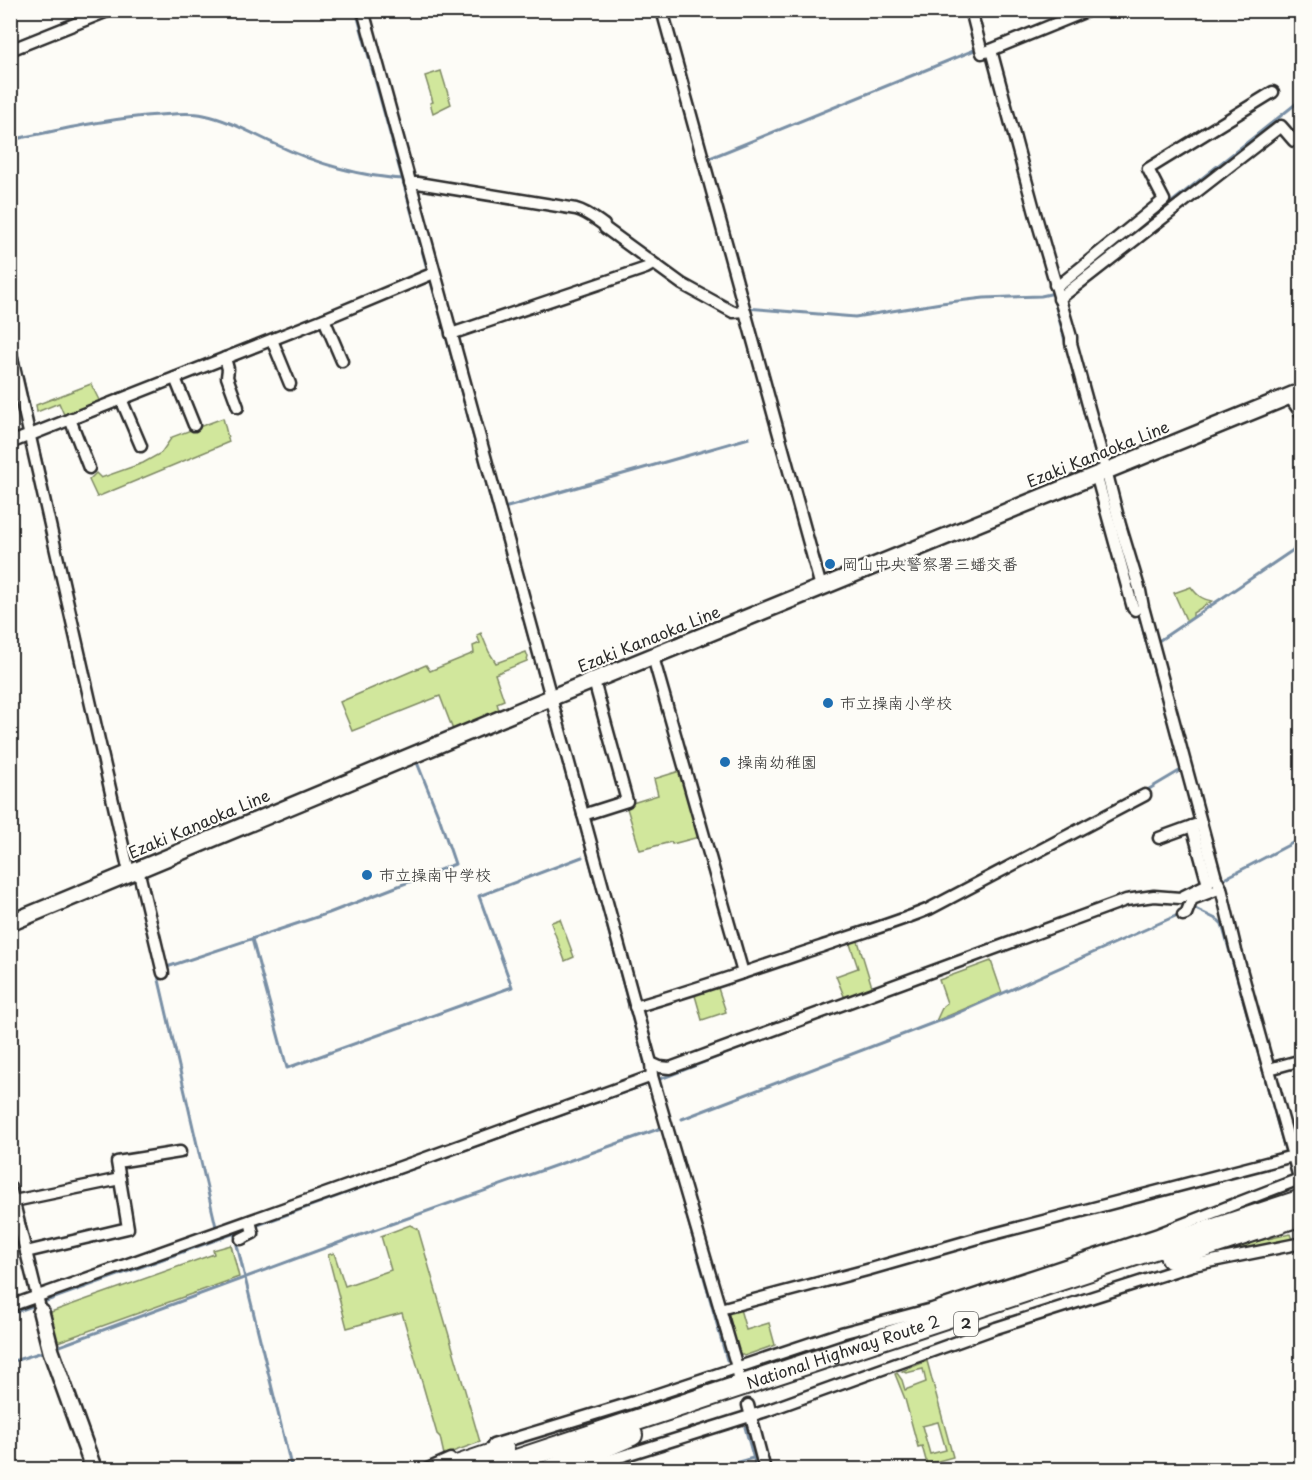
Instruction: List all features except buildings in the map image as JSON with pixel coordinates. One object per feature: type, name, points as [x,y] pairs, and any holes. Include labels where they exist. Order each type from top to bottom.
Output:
[{"type":"highway","name":"National Highway Route 2","points":[[486,1470],[1302,1199]]},
{"type":"highway","name":"National Highway Route 2","points":[[527,1470],[1302,1215]]},
{"type":"highway","points":[[445,1470],[651,1406],[686,1404]]},
{"type":"highway","points":[[550,1470],[632,1435]]},
{"type":"main road","name":"Ezaki Kanaoka Line","points":[[10,923],[821,587],[1295,394]]},
{"type":"main road","points":[[39,1305],[51,1351],[94,1470]]},
{"type":"street","points":[[10,50],[110,10]]},
{"type":"street","points":[[363,10],[409,180],[431,274],[451,334],[552,698],[651,1074],[738,1372]]},
{"type":"street","points":[[662,10],[821,587]]},
{"type":"street","points":[[971,10],[1057,292],[1135,610]]},
{"type":"street","points":[[985,50],[1089,10]]},
{"type":"street","points":[[1057,292],[1062,283],[1164,200],[1148,169],[1273,92]]},
{"type":"street","points":[[1057,292],[1281,126],[1294,141]]},
{"type":"street","points":[[409,180],[588,213],[682,284],[733,312],[744,309]]},
{"type":"street","points":[[451,334],[653,264]]},
{"type":"street","points":[[10,443],[272,340],[431,274]]},
{"type":"street","points":[[324,319],[342,361]]},
{"type":"street","points":[[272,340],[290,384]]},
{"type":"street","points":[[10,349],[34,433],[134,871],[163,974]]},
{"type":"street","points":[[225,358],[228,369],[227,377],[238,407]]},
{"type":"street","points":[[175,378],[194,425]]},
{"type":"street","points":[[1295,394],[1302,415]]},
{"type":"street","points":[[121,399],[141,446]]},
{"type":"street","points":[[70,419],[89,468]]},
{"type":"street","points":[[425,1470],[460,1455],[738,1372],[841,1333],[932,1309],[1065,1265],[1158,1234],[1301,1180],[1289,1157],[1269,1069],[1215,881],[1196,824],[1140,591],[1101,472]]},
{"type":"street","points":[[653,657],[743,973]]},
{"type":"street","points":[[583,815],[627,801],[594,681]]},
{"type":"street","points":[[635,1007],[703,987],[929,909],[1145,795]]},
{"type":"street","points":[[1159,838],[1196,824]]},
{"type":"street","points":[[1187,909],[1192,899],[1215,881]]},
{"type":"street","points":[[10,1306],[39,1305],[217,1232],[251,1225],[651,1074],[660,1067],[669,1068],[1126,900],[1154,896],[1180,897],[1215,881]]},
{"type":"street","points":[[1269,1069],[1302,1060]]},
{"type":"street","points":[[27,1252],[128,1228],[117,1162],[180,1152]]},
{"type":"street","points":[[720,1309],[982,1237],[1289,1157]]},
{"type":"street","points":[[14,1201],[120,1179]]},
{"type":"street","points":[[10,1187],[39,1305]]},
{"type":"street","points":[[241,1239],[253,1233],[251,1225]]},
{"type":"street","points":[[578,1470],[749,1411],[865,1376],[996,1328],[1193,1265],[1302,1243]]},
{"type":"street","points":[[749,1411],[765,1470]]},
{"type":"green space","points":[[441,71],[451,104],[433,113],[430,103],[433,102],[425,76]]},
{"type":"green space","points":[[91,384],[100,402],[65,417],[59,403],[37,412],[36,405]]},
{"type":"green space","points":[[223,418],[229,442],[97,497],[89,480],[96,473],[101,478],[143,463],[161,453],[172,437]]},
{"type":"green space","points":[[1191,587],[1200,596],[1212,601],[1193,613],[1193,617],[1187,622],[1174,593]]},
{"type":"green space","points":[[481,633],[496,663],[526,652],[528,657],[527,661],[495,674],[504,700],[497,703],[499,711],[453,730],[440,696],[352,731],[340,702],[426,665],[430,671],[474,653],[473,646],[480,643],[477,635]]},
{"type":"green space","points":[[680,771],[699,837],[640,850],[626,805],[658,795],[654,779]]},
{"type":"green space","points":[[560,919],[574,957],[565,961],[551,923]]},
{"type":"green space","points":[[855,939],[858,941],[873,990],[846,1001],[836,976],[858,968],[849,941]]},
{"type":"green space","points":[[991,961],[1002,993],[936,1021],[943,1006],[947,1003],[939,980]]},
{"type":"green space","points":[[717,985],[726,1012],[702,1020],[694,992]]},
{"type":"green space","points":[[1280,1190],[1281,1196],[1189,1227]]},
{"type":"green space","points":[[410,1225],[418,1229],[480,1442],[444,1455],[402,1313],[347,1328],[328,1255],[334,1253],[345,1286],[391,1270],[381,1236]]},
{"type":"green space","points":[[1290,1234],[1293,1242],[1195,1260],[1244,1244]]},
{"type":"green space","points":[[231,1245],[239,1277],[55,1343],[48,1313],[214,1254],[213,1250]]},
{"type":"green space","points":[[740,1309],[746,1330],[769,1323],[775,1345],[744,1356],[737,1351],[728,1312]]},
{"type":"green space","points":[[927,1361],[953,1457],[927,1464],[922,1446],[918,1447],[905,1399],[895,1374],[897,1373],[902,1380],[905,1390],[926,1382],[923,1369],[906,1373],[902,1371]],"holes":[[[938,1422],[946,1450],[930,1454],[922,1426]]]},
{"type":"waterway","points":[[356,10],[428,272]]},
{"type":"waterway","points":[[706,156],[710,158],[977,49]]},
{"type":"waterway","points":[[1061,290],[1302,99]]},
{"type":"waterway","points":[[10,140],[122,119],[198,114],[232,124],[290,151],[323,163],[374,176],[407,179]]},
{"type":"waterway","points":[[1042,255],[1098,464]]},
{"type":"waterway","points":[[430,278],[544,693]]},
{"type":"waterway","points":[[746,308],[855,317],[941,303],[1055,293]]},
{"type":"waterway","points":[[10,322],[102,730]]},
{"type":"waterway","points":[[504,508],[749,438]]},
{"type":"waterway","points":[[1157,642],[1302,544]]},
{"type":"waterway","points":[[1138,612],[1196,823]]},
{"type":"waterway","points":[[549,711],[647,1072]]},
{"type":"waterway","points":[[164,968],[329,913],[455,864],[416,760]]},
{"type":"waterway","points":[[1144,792],[1181,770]]},
{"type":"waterway","points":[[1222,880],[1302,838]]},
{"type":"waterway","points":[[252,939],[287,1068],[512,987],[479,896],[582,857]]},
{"type":"waterway","points":[[1181,902],[1222,924],[1291,1171]]},
{"type":"waterway","points":[[682,1119],[954,1015],[1180,914]]},
{"type":"waterway","points":[[147,928],[217,1231]]},
{"type":"waterway","points":[[255,1226],[650,1083],[753,1043]]},
{"type":"waterway","points":[[57,1347],[349,1239],[664,1127]]},
{"type":"waterway","points":[[672,1162],[727,1360]]},
{"type":"waterway","points":[[10,1314],[249,1228]]},
{"type":"waterway","points":[[234,1233],[292,1470]]},
{"type":"waterway","points":[[10,1362],[46,1351]]},
{"type":"waterway","points":[[745,1427],[757,1470]]},
{"type":"waterway","points":[[709,1470],[753,1458]]},
{"type":"place","name":"岡山中央警察署三蟠交番","points":[[830,564]]},
{"type":"place","name":"市立操南小学校","points":[[828,703]]},
{"type":"place","name":"操南幼稚園","points":[[725,762]]},
{"type":"place","name":"市立操南中学校","points":[[367,875]]}]
